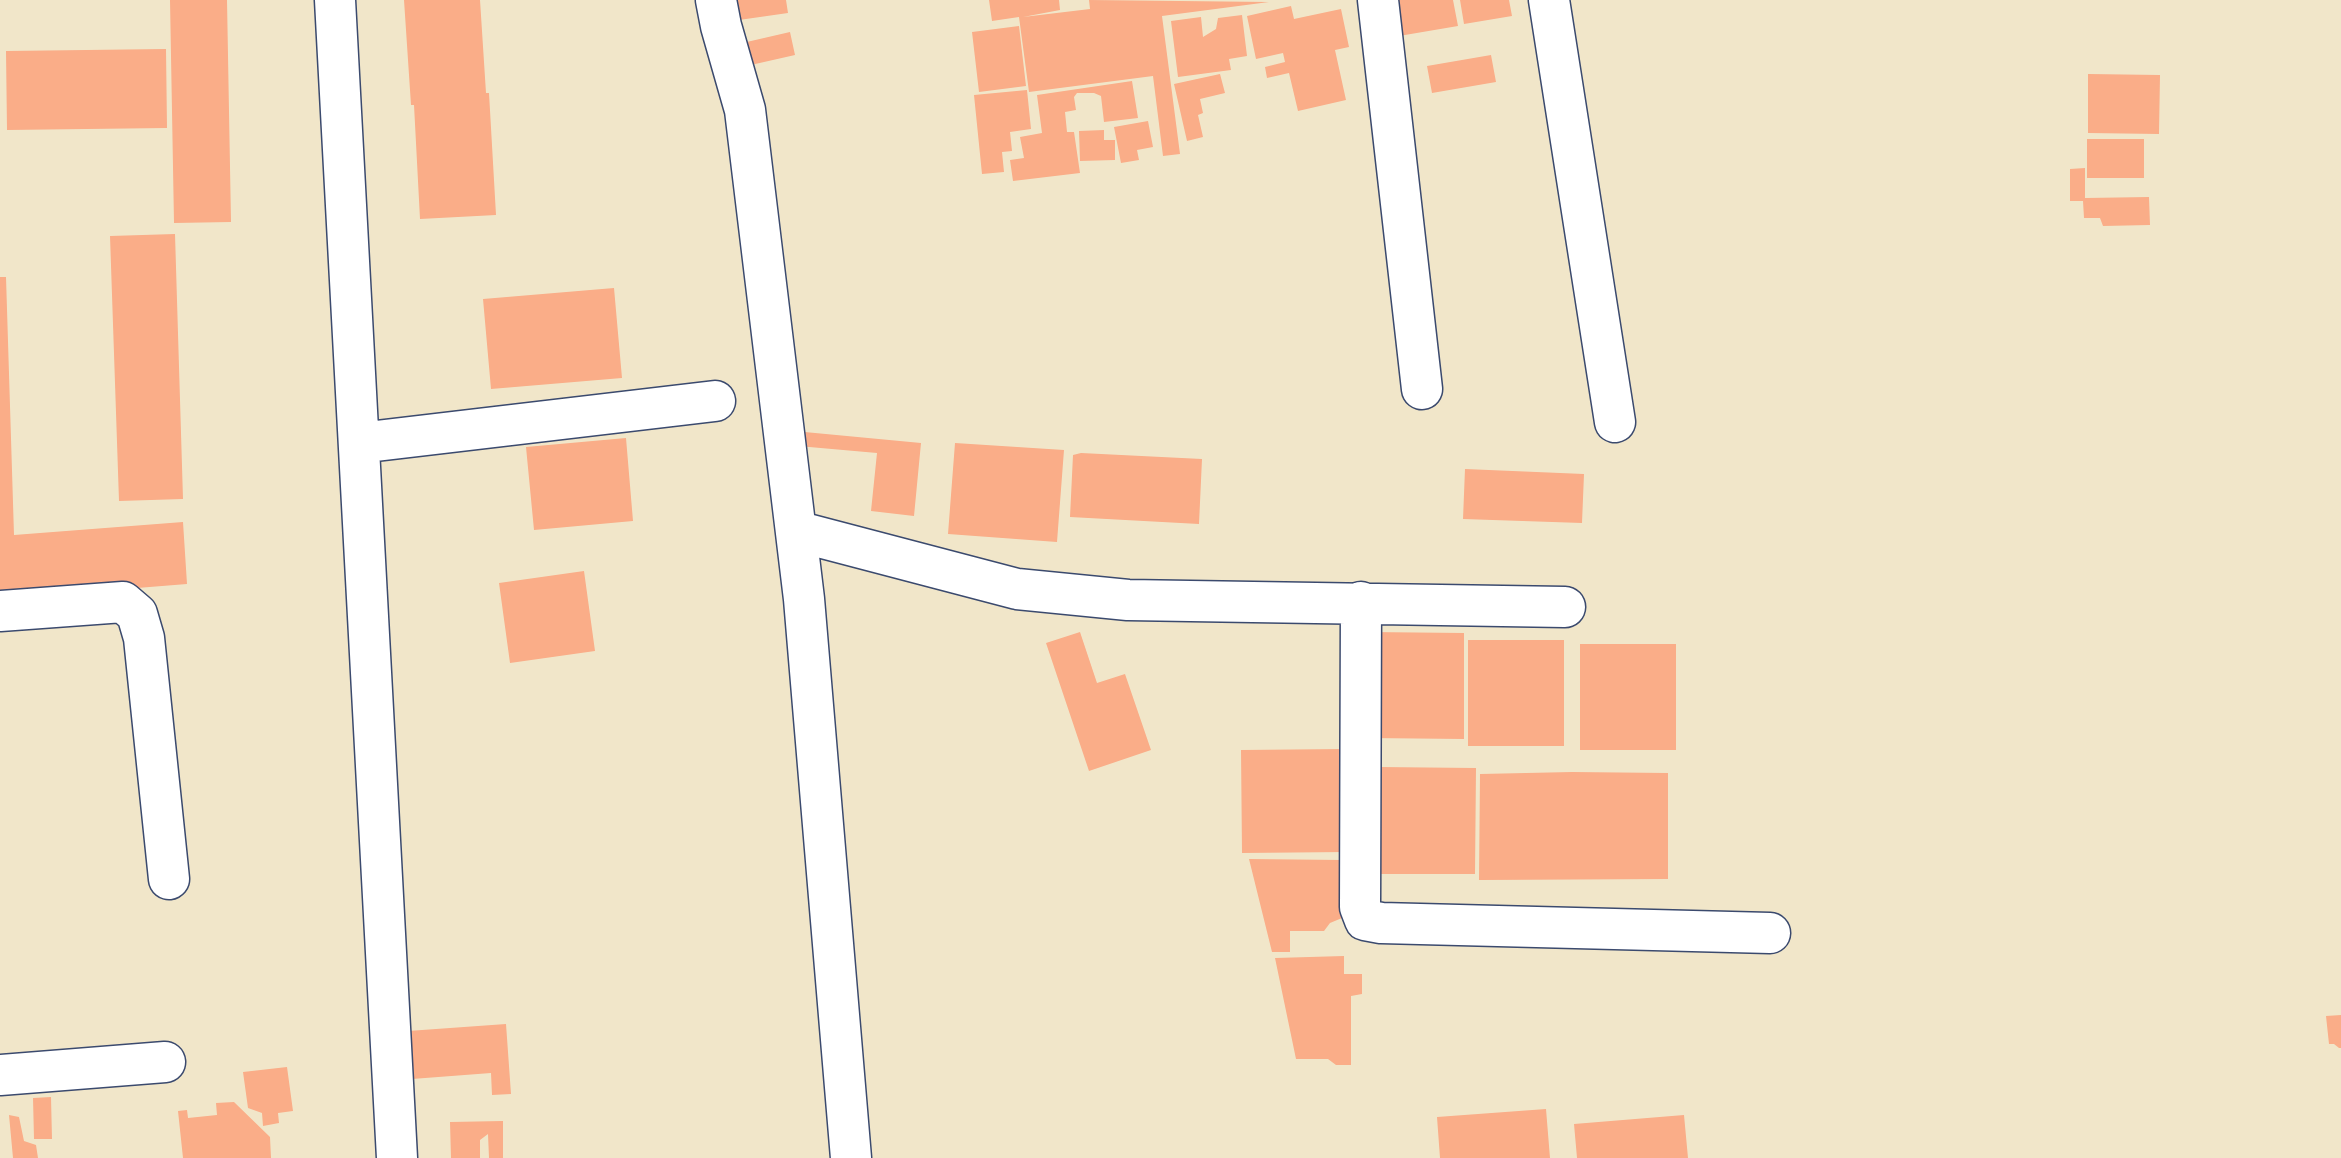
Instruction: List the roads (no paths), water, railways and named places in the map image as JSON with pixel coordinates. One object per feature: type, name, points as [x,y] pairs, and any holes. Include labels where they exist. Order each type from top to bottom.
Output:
[{"type":"street","points":[[335,0],[397,1158]]},
{"type":"street","points":[[716,0],[745,110],[796,531],[851,1158]]},
{"type":"street","points":[[1378,0],[1422,389]]},
{"type":"street","points":[[1549,0],[1615,422]]},
{"type":"street","points":[[359,443],[715,401]]},
{"type":"street","points":[[796,531],[1017,589],[1128,600],[1565,607]]},
{"type":"street","points":[[0,611],[123,602],[137,614],[144,638],[169,879]]},
{"type":"street","points":[[1361,602],[1360,907],[1365,920],[1381,923],[1770,933]]},
{"type":"street","points":[[0,1075],[165,1062]]}]
